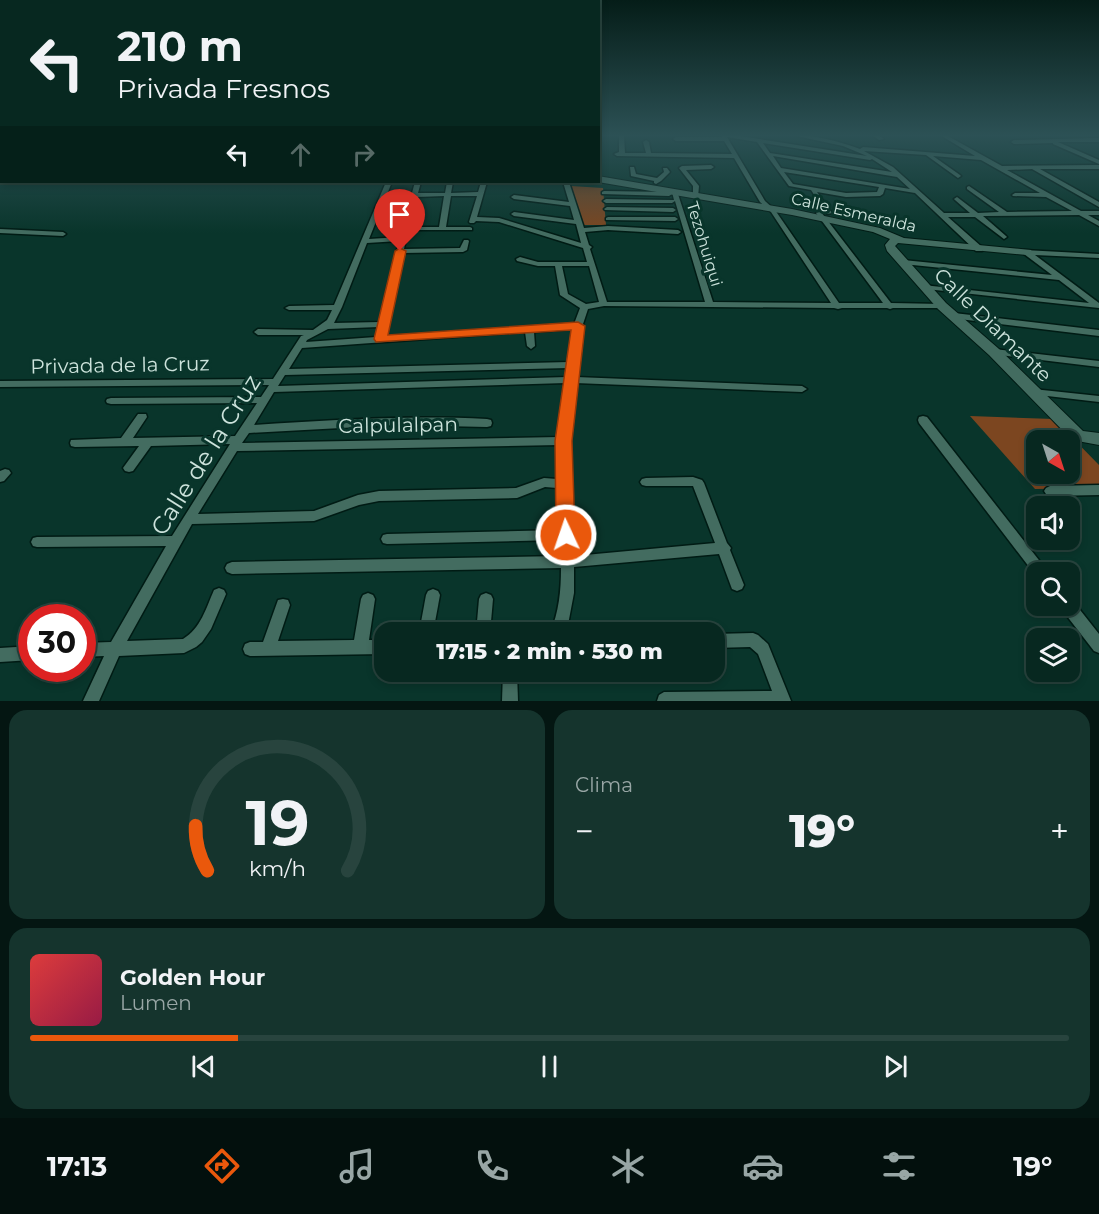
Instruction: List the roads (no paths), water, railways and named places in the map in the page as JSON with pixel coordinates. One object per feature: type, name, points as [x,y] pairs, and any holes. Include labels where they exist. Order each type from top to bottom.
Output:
[{"type":"street","points":[[632,168],[633,175],[659,180]]},
{"type":"street","points":[[683,168],[696,186],[696,196]]},
{"type":"street","points":[[743,168],[766,206],[773,211],[838,307]]},
{"type":"street","points":[[853,168],[898,175]]},
{"type":"street","points":[[888,168],[982,248],[1099,256]]},
{"type":"street","points":[[946,168],[958,176]]},
{"type":"street","points":[[1001,168],[1097,168]]},
{"type":"street","points":[[1001,168],[1099,224]]},
{"type":"street","points":[[1033,168],[1099,205]]},
{"type":"street","points":[[651,188],[667,172],[665,169]]},
{"type":"street","points":[[779,169],[790,184],[846,195],[878,194],[881,193],[882,187]]},
{"type":"street","points":[[779,169],[918,192]]},
{"type":"street","name":"Calle Esmeralda","points":[[600,179],[640,193],[651,188],[672,196],[696,196],[823,215],[982,248]]},
{"type":"street","points":[[326,326],[338,307],[389,183]]},
{"type":"street","points":[[380,339],[418,183]]},
{"type":"street","points":[[442,229],[450,183]]},
{"type":"street","points":[[400,251],[463,250],[484,183]]},
{"type":"street","points":[[566,183],[604,304]]},
{"type":"street","points":[[969,188],[1007,215]]},
{"type":"street","points":[[615,189],[672,196]]},
{"type":"street","points":[[814,189],[823,215],[890,307]]},
{"type":"street","points":[[604,193],[640,193]]},
{"type":"street","points":[[606,201],[640,193]]},
{"type":"street","points":[[640,193],[647,230]]},
{"type":"street","points":[[415,195],[480,194]]},
{"type":"street","points":[[1015,195],[1048,195]]},
{"type":"street","name":"Tezohuiqui","points":[[672,196],[710,305]]},
{"type":"street","points":[[514,197],[572,204]]},
{"type":"street","points":[[957,199],[1004,237]]},
{"type":"street","points":[[607,209],[673,210]]},
{"type":"street","points":[[943,215],[1099,213]]},
{"type":"street","points":[[514,214],[579,226],[678,232]]},
{"type":"street","points":[[473,219],[497,219],[588,247]]},
{"type":"street","points":[[608,219],[675,219]]},
{"type":"street","name":"Calle Esmeralda","points":[[878,228],[897,239],[982,248]]},
{"type":"street","points":[[365,241],[442,229],[468,235]]},
{"type":"street","points":[[0,231],[63,234]]},
{"type":"street","name":"Calle Diamante","points":[[897,239],[889,246],[942,306],[994,352],[1078,436],[1099,439]]},
{"type":"street","points":[[1027,252],[1098,306]]},
{"type":"street","points":[[520,259],[538,264],[592,264]]},
{"type":"street","points":[[903,262],[1061,278]]},
{"type":"street","points":[[558,265],[564,295],[585,307],[604,304],[942,306]]},
{"type":"street","points":[[926,287],[1098,306]]},
{"type":"street","points":[[289,308],[338,307]]},
{"type":"street","points":[[562,622],[567,605],[569,562],[563,484],[563,441],[578,326],[585,307]]},
{"type":"street","points":[[954,316],[1099,333]]},
{"type":"street","points":[[326,326],[384,324]]},
{"type":"street","name":"Calle de la Cruz","points":[[91,701],[116,647],[176,541],[245,429],[304,338],[326,326]]},
{"type":"street","points":[[301,345],[578,326]]},
{"type":"street","points":[[528,330],[531,346]]},
{"type":"street","points":[[258,332],[312,332]]},
{"type":"street","points":[[994,352],[1099,364]]},
{"type":"street","points":[[277,381],[573,365]]},
{"type":"street","points":[[277,381],[571,380],[801,389]]},
{"type":"street","name":"Privada de la Cruz","points":[[0,384],[277,381]]},
{"type":"street","points":[[1034,392],[1099,399]]},
{"type":"street","points":[[111,401],[264,400]]},
{"type":"street","points":[[124,442],[142,417]]},
{"type":"street","points":[[245,429],[365,421],[442,420],[487,423]]},
{"type":"street","points":[[923,420],[1033,562]]},
{"type":"street","name":"Calpulalpan","points":[[75,443],[563,441]]},
{"type":"street","points":[[129,468],[148,442]]},
{"type":"street","points":[[646,482],[693,481],[698,483],[725,548],[737,585]]},
{"type":"street","points":[[189,519],[314,516],[358,500],[379,496],[517,493],[544,482],[563,484]]},
{"type":"street","points":[[1050,491],[1099,490]]},
{"type":"street","points":[[387,539],[566,535]]},
{"type":"street","points":[[37,542],[176,541]]},
{"type":"street","points":[[232,568],[569,562],[725,548]]},
{"type":"street","points":[[96,649],[184,646],[195,642],[201,635],[219,594]]},
{"type":"street","points":[[428,622],[433,595]]},
{"type":"street","points":[[360,648],[368,599]]},
{"type":"street","points":[[484,622],[486,599]]},
{"type":"street","points":[[268,648],[283,605]]},
{"type":"street","points":[[1076,616],[1099,645]]},
{"type":"street","points":[[664,700],[782,700],[763,649],[758,643],[753,640],[725,641]]},
{"type":"street","points":[[250,649],[374,647]]},
{"type":"street","points":[[0,655],[18,654]]},
{"type":"street","points":[[510,682],[510,701]]}]
